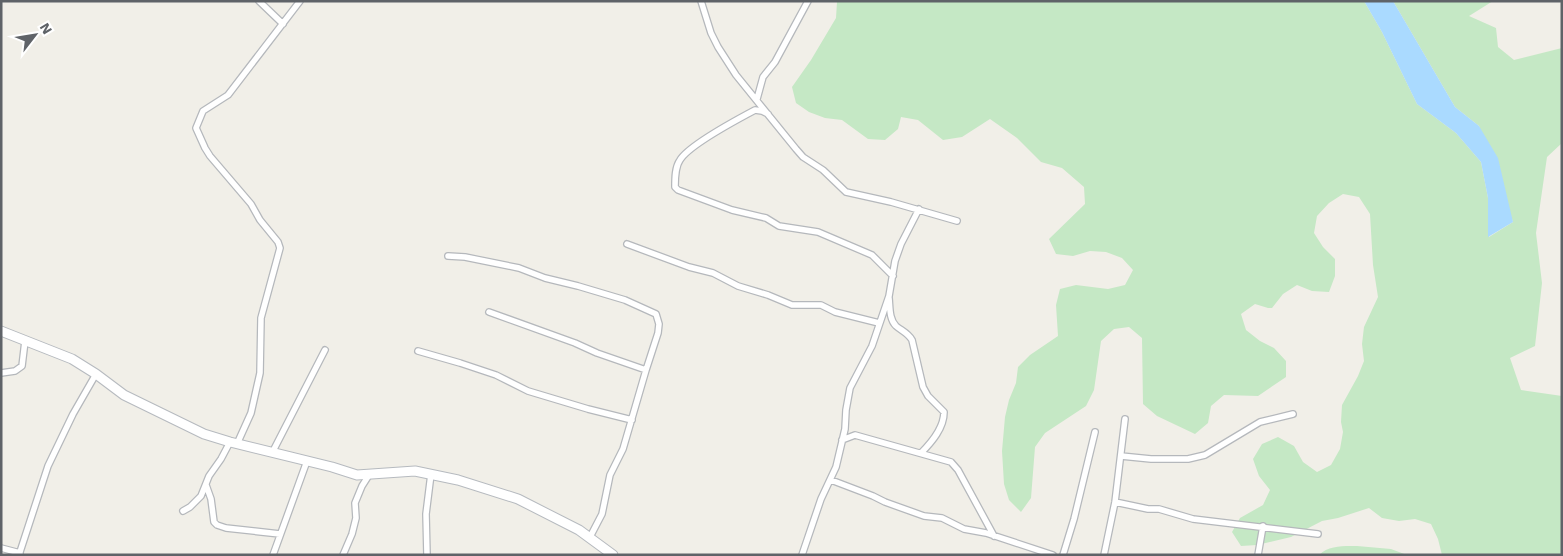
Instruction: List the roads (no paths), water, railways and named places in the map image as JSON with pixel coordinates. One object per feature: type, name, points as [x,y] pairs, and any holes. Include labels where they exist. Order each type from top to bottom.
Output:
[{"type":"main road","points":[[1,331],[67,356],[96,374],[124,396],[204,434],[357,475],[407,471],[458,480],[518,499],[580,530],[613,555]]},
{"type":"street","points":[[259,1],[283,24]]},
{"type":"street","points":[[183,511],[201,496],[209,476],[233,443],[251,413],[260,373],[261,318],[280,248],[278,242],[260,220],[251,204],[210,156],[196,128],[203,111],[228,95],[300,1]]},
{"type":"street","points":[[701,1],[711,34],[736,75],[803,157],[823,170],[843,191],[850,194],[919,209],[957,221]]},
{"type":"street","points":[[757,99],[764,77],[775,62],[808,1]]},
{"type":"street","points":[[768,114],[762,110],[755,110],[707,138],[685,154],[677,167],[675,187],[678,190],[732,210],[766,218],[779,226],[818,232],[872,255],[893,276]]},
{"type":"street","points":[[802,555],[821,498],[836,467],[845,429],[847,398],[850,388],[872,346],[889,296],[895,261],[901,244],[919,209]]},
{"type":"street","points":[[627,244],[689,267],[713,273],[738,286],[792,305],[821,305],[835,312],[880,323]]},
{"type":"street","points":[[448,256],[465,257],[519,268],[545,278],[625,300],[656,314],[658,334],[623,449],[610,475],[602,514],[590,537]]},
{"type":"street","points":[[889,296],[892,321],[912,340],[923,388],[928,396],[944,412],[937,435],[922,453]]},
{"type":"street","points":[[489,312],[646,370]]},
{"type":"street","points":[[1,373],[15,371],[22,366],[25,341]]},
{"type":"street","points":[[272,453],[325,350]]},
{"type":"street","points":[[418,351],[496,375],[528,391],[632,420]]},
{"type":"street","points":[[1,548],[19,554],[48,466],[73,414],[96,374]]},
{"type":"street","points":[[1121,456],[1151,460],[1188,459],[1205,455],[1260,422],[1293,414]]},
{"type":"street","points":[[1104,555],[1126,419]]},
{"type":"street","points":[[1063,555],[1074,519],[1095,432]]},
{"type":"street","points":[[842,440],[855,435],[951,462],[955,465],[994,536]]},
{"type":"street","points":[[273,555],[307,461]]},
{"type":"street","points":[[427,555],[426,514],[431,474]]},
{"type":"street","points":[[343,555],[352,534],[356,518],[358,495],[369,475]]},
{"type":"street","points":[[831,480],[924,516],[942,518],[964,529],[994,536],[1053,555]]},
{"type":"street","points":[[206,485],[211,499],[214,522],[217,525],[226,528],[280,534]]},
{"type":"street","points":[[1114,502],[1148,509],[1159,509],[1193,519],[1318,534]]},
{"type":"street","points":[[1258,555],[1263,526]]},
{"type":"water","points":[[1364,1],[1393,1],[1455,107],[1479,126],[1498,158],[1513,222],[1488,237],[1488,198],[1481,162],[1456,133],[1417,104],[1382,32]]}]
